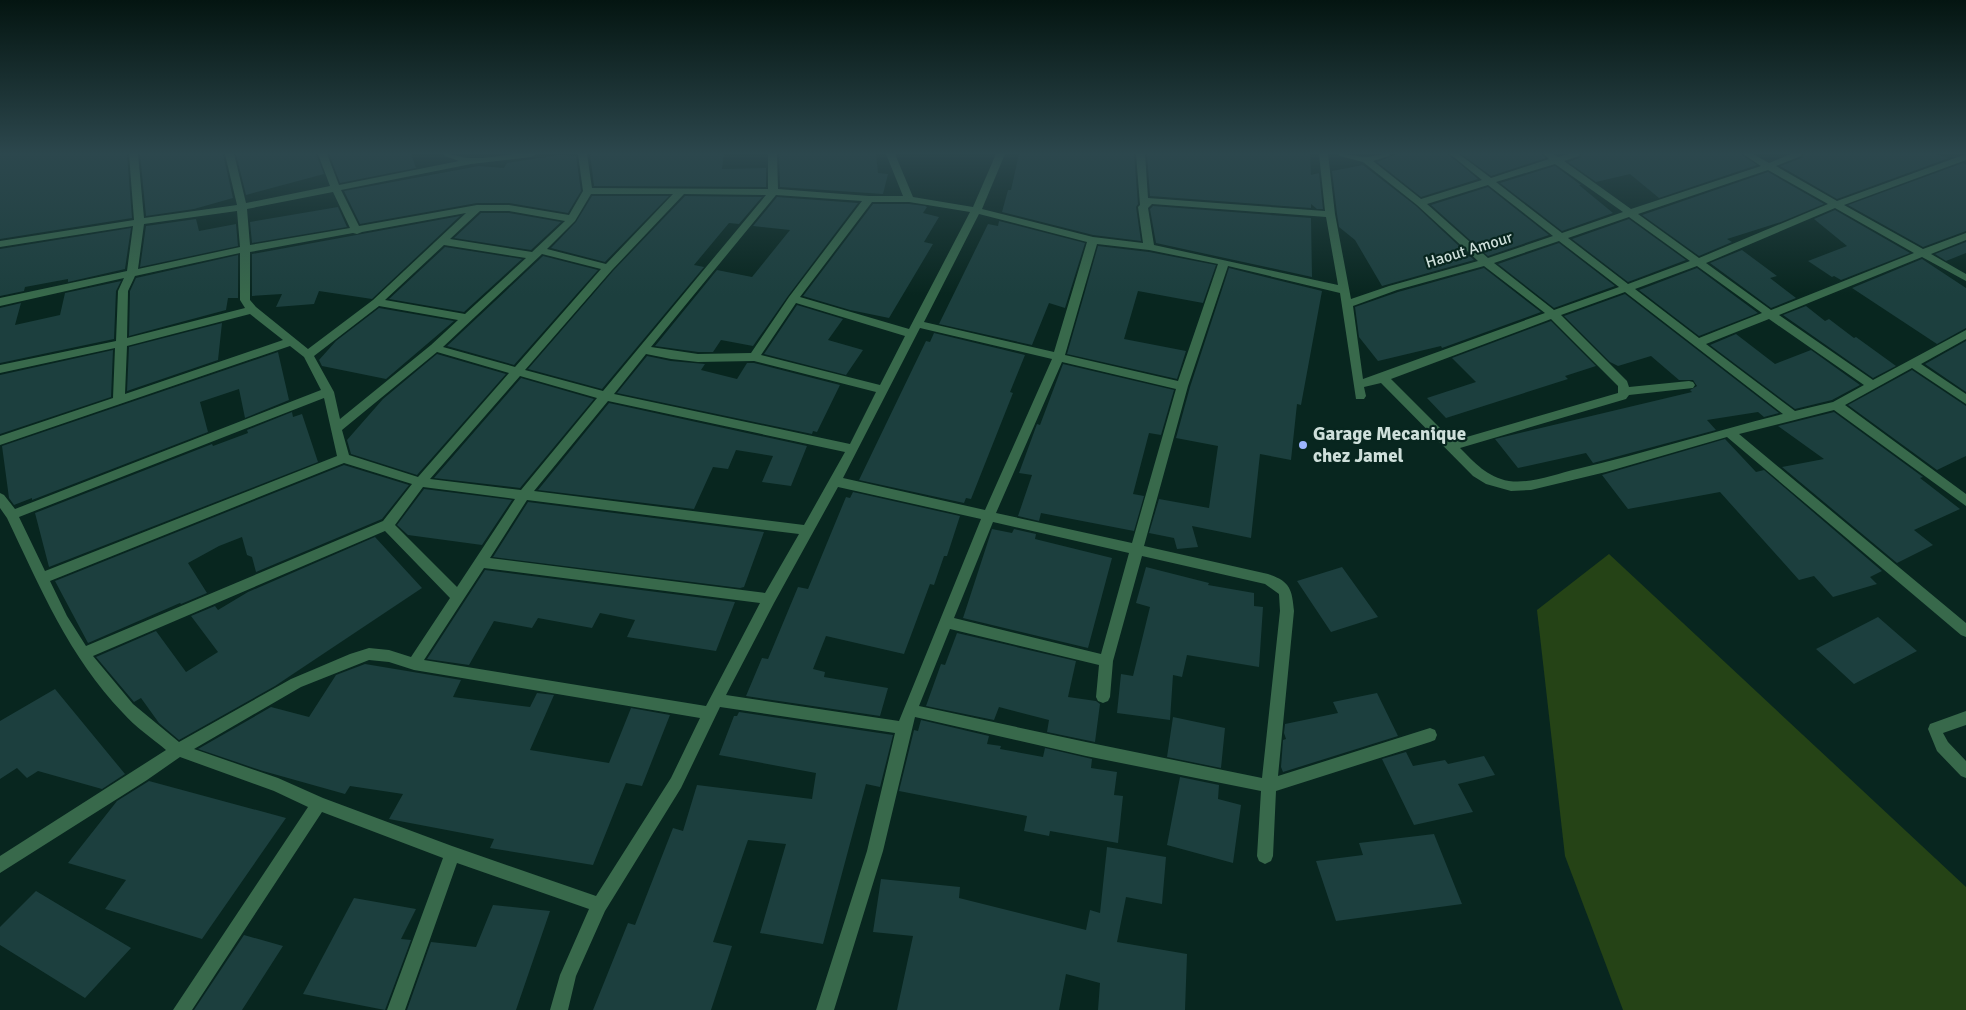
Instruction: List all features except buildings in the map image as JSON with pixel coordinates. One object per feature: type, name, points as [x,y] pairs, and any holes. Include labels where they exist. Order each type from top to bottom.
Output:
[{"type":"street","points":[[119,400],[123,291],[132,272],[139,222],[137,201]]},
{"type":"street","points":[[241,201],[245,249],[246,300],[252,310],[308,355],[328,392],[344,458]]},
{"type":"street","points":[[0,244],[273,201]]},
{"type":"street","points":[[342,201],[357,231]]},
{"type":"street","points":[[336,429],[435,348],[572,219],[582,201]]},
{"type":"street","points":[[84,654],[387,525],[420,482],[516,372],[608,268],[672,201]]},
{"type":"street","points":[[414,664],[524,495],[765,201]]},
{"type":"street","points":[[754,357],[794,299],[867,201]]},
{"type":"street","points":[[923,201],[975,210],[1094,240],[1149,247],[1224,262],[1343,290]]},
{"type":"street","points":[[559,1010],[568,975],[599,905],[676,783],[716,700],[769,599],[884,390],[981,201]]},
{"type":"street","points":[[1149,247],[1143,207],[1144,204],[1151,201]]},
{"type":"street","points":[[1168,201],[1330,214]]},
{"type":"street","points":[[1329,201],[1359,390],[1383,378],[1699,262],[1845,201]]},
{"type":"street","points":[[1420,203],[1426,201]]},
{"type":"street","points":[[1515,201],[1793,416]]},
{"type":"street","points":[[1615,201],[1770,314],[1873,385]]},
{"type":"street","name":"Haout Amour","points":[[1346,304],[1393,288],[1486,262],[1663,201]]},
{"type":"street","points":[[1832,201],[1966,278]]},
{"type":"street","points":[[1420,203],[1486,262],[1553,314],[1623,384],[1625,391],[1622,396],[1452,446]]},
{"type":"street","points":[[0,302],[245,249],[357,231],[477,208],[509,208],[572,219]]},
{"type":"street","points":[[308,355],[377,302],[477,208]]},
{"type":"street","points":[[1698,343],[1966,236]]},
{"type":"street","points":[[825,1010],[874,858],[889,799],[903,728],[989,515],[1058,358],[1094,240]]},
{"type":"street","points":[[440,241],[537,253],[608,268]]},
{"type":"street","points":[[1103,696],[1106,661],[1136,549],[1182,386],[1224,262]]},
{"type":"street","points":[[794,299],[915,329],[1182,386]]},
{"type":"street","points":[[377,302],[467,318]]},
{"type":"street","points":[[0,369],[122,343],[252,310]]},
{"type":"street","points":[[1383,378],[1452,446],[1477,474],[1490,482],[1511,486],[1531,485],[1606,467],[1729,432],[1836,405],[1966,334]]},
{"type":"street","points":[[0,441],[290,342]]},
{"type":"street","points":[[435,348],[604,396],[852,449]]},
{"type":"street","points":[[643,349],[695,359],[713,360],[754,357],[884,390]]},
{"type":"street","points":[[1912,363],[1966,400]]},
{"type":"street","points":[[1625,391],[1689,385]]},
{"type":"street","points":[[12,515],[328,392]]},
{"type":"street","points":[[1836,405],[1966,501]]},
{"type":"street","points":[[1729,432],[1966,631]]},
{"type":"street","points":[[42,578],[344,458],[420,482],[807,530]]},
{"type":"street","points":[[834,481],[1268,579],[1278,584],[1286,592],[1287,611],[1269,786],[1265,856]]},
{"type":"street","points":[[0,498],[12,515],[62,620],[84,654],[128,710],[178,750],[278,785],[319,804],[452,854],[599,905]]},
{"type":"street","points":[[387,525],[458,597]]},
{"type":"street","points":[[480,562],[769,599]]},
{"type":"street","points":[[945,622],[1106,661]]},
{"type":"street","points":[[0,865],[178,750],[296,682],[369,654],[389,656],[414,664],[710,713]]},
{"type":"street","points":[[716,700],[903,728]]},
{"type":"street","points":[[910,710],[1086,749],[1269,786],[1430,735]]},
{"type":"street","points":[[1966,718],[1935,729],[1935,736],[1942,746],[1966,770]]},
{"type":"street","points":[[182,1010],[319,804]]},
{"type":"street","points":[[396,1010],[452,854]]},
{"type":"green space","points":[[1609,554],[1966,887],[1966,1010],[1623,1010],[1565,856],[1537,610]]},
{"type":"place","name":"Garage Mecanique chez Jamel","points":[[1303,445]]}]
